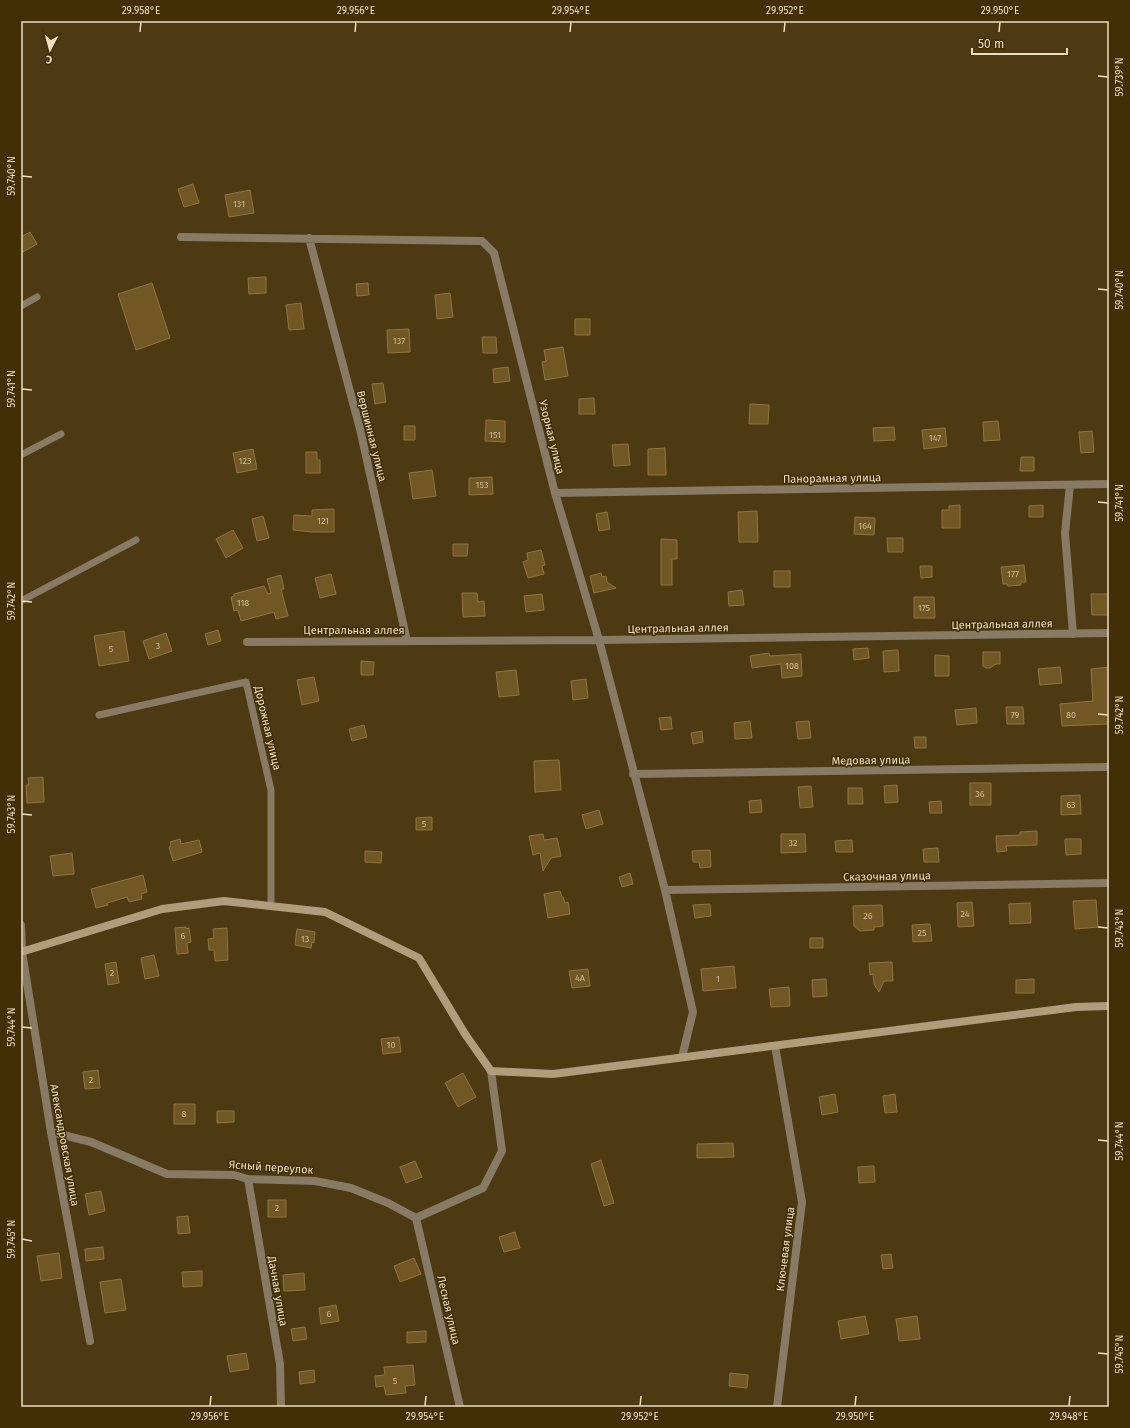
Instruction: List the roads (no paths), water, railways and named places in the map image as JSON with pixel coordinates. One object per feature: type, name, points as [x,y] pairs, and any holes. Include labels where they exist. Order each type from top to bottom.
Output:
[{"type":"street","points":[[181,237],[309,238]]},
{"type":"street","name":"Узорная улица","points":[[309,238],[482,241],[494,253],[555,493],[598,640],[665,890],[693,1012],[682,1057]]},
{"type":"street","name":"Вершинная улица","points":[[309,238],[360,429],[407,641]]},
{"type":"street","name":"Панорамная улица","points":[[555,493],[1109,484]]},
{"type":"street","points":[[1070,485],[1065,533],[1073,634]]},
{"type":"street","name":"Центральная аллея","points":[[247,642],[598,640],[1109,633]]},
{"type":"street","name":"Медовая улица","points":[[634,774],[1109,767]]},
{"type":"street","name":"Сказочная улица","points":[[665,890],[1109,883]]},
{"type":"street","points":[[21,952],[162,909],[224,901],[325,912],[419,958],[465,1034],[491,1071],[502,1151],[483,1188],[416,1218]]},
{"type":"street","name":"Александровская улица","points":[[21,925],[21,952],[51,1132],[90,1341]]},
{"type":"street","points":[[491,1071],[553,1074],[1076,1007],[1109,1006]]},
{"type":"street","name":"Ключевая улица","points":[[775,1046],[802,1202],[777,1407]]},
{"type":"street","name":"Ясный переулок","points":[[51,1132],[91,1142],[167,1174],[234,1175],[248,1178],[315,1181],[351,1188],[388,1203],[416,1218]]},
{"type":"street","name":"Дачная улица","points":[[248,1178],[280,1364],[281,1407]]},
{"type":"street","name":"Лесная улица","points":[[416,1218],[460,1407]]},
{"type":"lane","points":[[21,306],[37,297]]},
{"type":"lane","points":[[21,455],[60,434]]},
{"type":"lane","points":[[21,601],[136,540]]},
{"type":"lane","name":"Дорожная улица","points":[[99,715],[246,682],[271,790],[271,906]]}]
